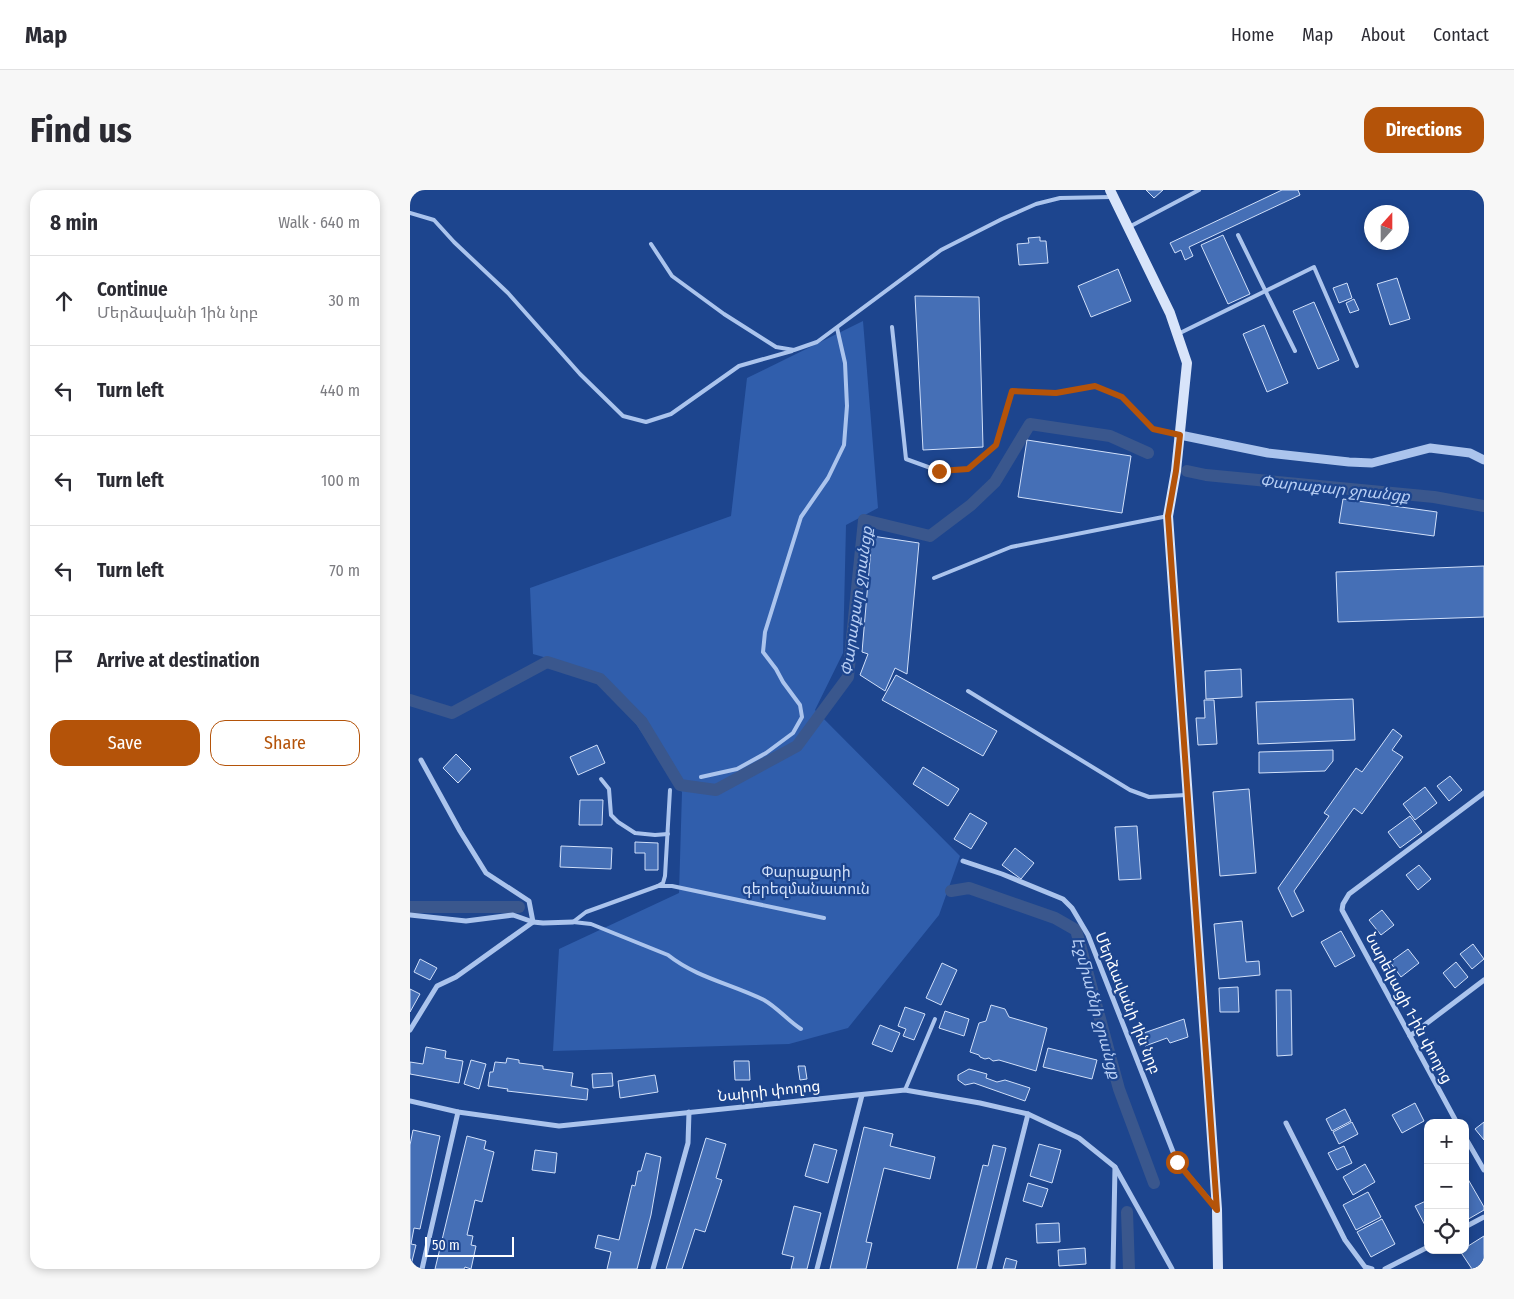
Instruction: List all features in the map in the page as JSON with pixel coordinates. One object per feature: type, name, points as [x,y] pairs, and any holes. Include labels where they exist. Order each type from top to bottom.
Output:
[{"type":"main road","points":[[1111,193],[1170,313],[1187,364],[1176,471],[1168,516],[1217,1210],[1218,1269]]},
{"type":"street","points":[[1180,435],[1268,454],[1349,462],[1372,463],[1430,448],[1470,453],[1484,460]]},
{"type":"street","points":[[421,760],[460,831],[486,872],[529,901],[533,922]]},
{"type":"street","name":"Նարեկացի 1-ին փողոց","points":[[1455,1119],[1342,910],[1349,894],[1484,793]]},
{"type":"street","name":"Մերձավանի 1ին նրբ","points":[[963,861],[1044,890],[1063,899],[1072,908],[1088,934],[1177,1162],[1217,1210]]},
{"type":"street","points":[[410,915],[466,920],[514,915],[543,924],[573,922]]},
{"type":"street","points":[[410,1030],[437,986],[456,977],[533,922]]},
{"type":"street","points":[[1410,1036],[1484,980]]},
{"type":"street","name":"Նաիրի փողոց","points":[[410,1101],[458,1112],[559,1126],[905,1090],[980,1103],[1028,1114],[1079,1138],[1115,1167]]},
{"type":"street","points":[[817,1269],[862,1095]]},
{"type":"street","points":[[422,1269],[458,1112]]},
{"type":"street","points":[[654,1269],[688,1143],[689,1112]]},
{"type":"street","points":[[989,1269],[1028,1114]]},
{"type":"street","points":[[1286,1123],[1345,1240],[1365,1267],[1372,1269]]},
{"type":"street","points":[[1469,1143],[1482,1163],[1484,1170]]},
{"type":"street","points":[[1114,1269],[1115,1167]]},
{"type":"street","points":[[1115,1167],[1172,1269]]},
{"type":"street","points":[[1469,1225],[1484,1217]]},
{"type":"street","points":[[1385,1269],[1424,1249]]},
{"type":"lane","points":[[1129,227],[1200,190]]},
{"type":"lane","points":[[410,213],[434,220],[454,242],[508,293],[580,374],[623,416],[646,422],[671,414],[739,366],[817,342],[941,250],[1002,219],[1036,204],[1060,198],[1111,193]]},
{"type":"lane","points":[[1238,234],[1295,351]]},
{"type":"lane","points":[[651,244],[672,276],[680,282],[724,314],[776,347],[794,350]]},
{"type":"lane","points":[[1178,334],[1314,267],[1357,366]]},
{"type":"lane","points":[[892,327],[906,459],[939,471],[968,469],[996,445],[1012,391],[1056,393],[1095,386],[1122,397],[1153,429],[1180,435]]},
{"type":"lane","points":[[701,777],[737,769],[766,753],[793,733],[802,717],[800,705],[763,652],[765,632],[801,517],[828,478],[844,445],[848,406],[845,364],[837,328]]},
{"type":"lane","points":[[934,578],[1011,547],[1168,516]]},
{"type":"lane","points":[[968,691],[1130,790],[1149,796],[1188,795]]},
{"type":"lane","points":[[602,780],[609,789],[611,815],[618,822],[635,833],[668,834]]},
{"type":"lane","points":[[573,922],[586,912],[663,883],[670,790]]},
{"type":"lane","points":[[658,886],[681,888],[824,918]]},
{"type":"lane","points":[[573,922],[592,924],[637,941],[668,955],[677,962],[713,980],[764,1000],[801,1029]]},
{"type":"lane","points":[[905,1090],[935,1019]]},
{"type":"green space","name":"Փարաքարի գերեզմանատուն","points":[[863,321],[878,508],[846,525],[843,653],[815,710],[960,856],[939,915],[848,1028],[789,1044],[553,1051],[559,949],[679,893],[682,792],[602,674],[533,654],[530,588],[731,516],[747,378]]},
{"type":"building","points":[[1146,190],[1163,190],[1154,198]]},
{"type":"building","points":[[1282,190],[1298,190],[1300,195],[1189,247],[1193,256],[1185,260],[1181,250],[1175,253],[1170,243]]},
{"type":"building","points":[[1223,235],[1250,294],[1228,304],[1201,245]]},
{"type":"building","points":[[1040,237],[1040,241],[1046,241],[1048,263],[1019,265],[1017,244],[1029,243],[1028,238]]},
{"type":"building","points":[[1118,269],[1131,301],[1091,317],[1078,286]]},
{"type":"building","points":[[1397,278],[1410,319],[1390,325],[1377,284]]},
{"type":"building","points":[[1347,283],[1352,298],[1339,303],[1333,288]]},
{"type":"building","points":[[915,296],[979,297],[983,447],[923,450]]},
{"type":"building","points":[[1354,299],[1359,310],[1350,313],[1346,303]]},
{"type":"building","points":[[1314,302],[1339,360],[1318,369],[1293,311]]},
{"type":"building","points":[[1264,325],[1288,383],[1267,392],[1243,334]]},
{"type":"building","points":[[1027,440],[1131,456],[1122,513],[1018,497]]},
{"type":"building","points":[[1343,499],[1437,512],[1434,536],[1339,523]]},
{"type":"building","points":[[872,536],[919,543],[907,674],[895,668],[885,691],[860,675],[868,654],[862,652]]},
{"type":"building","points":[[1484,566],[1484,617],[1338,622],[1336,572]]},
{"type":"building","points":[[1241,669],[1242,697],[1206,699],[1205,671]]},
{"type":"building","points":[[896,675],[997,731],[983,756],[882,700]]},
{"type":"building","points":[[1353,699],[1355,740],[1258,744],[1256,702]]},
{"type":"building","points":[[1204,700],[1214,700],[1217,744],[1198,745],[1196,718],[1205,718]]},
{"type":"building","points":[[1393,729],[1402,736],[1392,750],[1403,757],[1362,814],[1354,808],[1294,891],[1304,911],[1292,917],[1278,888],[1329,816],[1324,813],[1356,768],[1362,772]]},
{"type":"building","points":[[597,745],[605,763],[578,775],[570,757]]},
{"type":"building","points":[[1333,750],[1333,761],[1325,771],[1259,773],[1259,752]]},
{"type":"building","points":[[456,754],[471,769],[458,783],[443,768]]},
{"type":"building","points":[[923,767],[959,789],[948,806],[913,784]]},
{"type":"building","points":[[1450,776],[1462,790],[1449,801],[1437,786]]},
{"type":"building","points":[[1425,787],[1437,803],[1415,820],[1403,804]]},
{"type":"building","points":[[1249,789],[1256,873],[1220,876],[1213,792]]},
{"type":"building","points":[[580,800],[603,800],[602,825],[579,825]]},
{"type":"building","points":[[970,813],[987,823],[971,849],[954,839]]},
{"type":"building","points":[[1410,816],[1422,832],[1400,848],[1388,832]]},
{"type":"building","points":[[1137,826],[1141,879],[1119,880],[1115,827]]},
{"type":"building","points":[[635,842],[658,843],[658,870],[645,870],[645,853],[635,853]]},
{"type":"building","points":[[561,846],[612,848],[611,869],[560,867]]},
{"type":"building","points":[[1015,848],[1034,863],[1021,879],[1002,865]]},
{"type":"building","points":[[1419,865],[1431,879],[1418,890],[1406,875]]},
{"type":"building","points":[[1382,910],[1394,925],[1381,935],[1369,920]]},
{"type":"building","points":[[1242,921],[1246,962],[1259,961],[1260,975],[1219,979],[1214,924]]},
{"type":"building","points":[[1341,931],[1355,956],[1335,967],[1321,942]]},
{"type":"building","points":[[1473,944],[1484,959],[1472,969],[1460,954]]},
{"type":"building","points":[[1408,949],[1419,963],[1401,977],[1390,962]]},
{"type":"building","points":[[420,959],[437,968],[430,980],[414,972]]},
{"type":"building","points":[[1456,962],[1468,977],[1455,988],[1443,973]]},
{"type":"building","points":[[942,963],[957,970],[941,1005],[926,998]]},
{"type":"building","points":[[1238,987],[1239,1012],[1220,1012],[1219,988]]},
{"type":"building","points":[[410,989],[420,994],[410,1012]]},
{"type":"building","points":[[1276,990],[1291,990],[1292,1055],[1277,1056]]},
{"type":"building","points":[[991,1005],[1005,1009],[1009,1017],[1047,1028],[1036,1071],[999,1060],[985,1059],[970,1052],[979,1023],[986,1021]]},
{"type":"building","points":[[905,1007],[925,1014],[914,1040],[903,1036],[906,1029],[898,1026]]},
{"type":"building","points":[[945,1011],[969,1019],[964,1036],[939,1028]]},
{"type":"building","points":[[1184,1019],[1188,1037],[1170,1043],[1167,1038],[1145,1046],[1141,1034]]},
{"type":"building","points":[[880,1025],[900,1033],[892,1052],[872,1044]]},
{"type":"building","points":[[426,1047],[446,1051],[445,1058],[463,1061],[459,1083],[410,1074],[410,1062],[423,1064]]},
{"type":"building","points":[[1048,1048],[1097,1060],[1092,1079],[1043,1067]]},
{"type":"building","points":[[507,1058],[519,1060],[519,1063],[543,1066],[543,1069],[573,1073],[571,1086],[588,1089],[587,1100],[507,1091],[508,1089],[488,1086],[490,1072],[493,1072],[495,1062],[506,1063]]},
{"type":"building","points":[[471,1060],[486,1064],[479,1089],[464,1084]]},
{"type":"building","points":[[734,1061],[749,1061],[750,1080],[735,1080]]},
{"type":"building","points":[[798,1066],[805,1066],[807,1079],[800,1080]]},
{"type":"building","points":[[969,1069],[987,1074],[986,1078],[997,1082],[1005,1080],[1030,1088],[1025,1101],[974,1083],[965,1085],[958,1080],[958,1075]]},
{"type":"building","points":[[612,1073],[613,1086],[593,1088],[592,1074]]},
{"type":"building","points":[[655,1075],[658,1092],[620,1098],[618,1081]]},
{"type":"building","points":[[1415,1103],[1424,1121],[1402,1133],[1392,1115]]},
{"type":"building","points":[[1345,1109],[1351,1121],[1332,1131],[1326,1119]]},
{"type":"building","points":[[1352,1122],[1358,1134],[1339,1144],[1333,1132]]},
{"type":"building","points":[[1484,1122],[1484,1140],[1475,1129]]},
{"type":"building","points":[[864,1127],[893,1134],[890,1146],[935,1157],[930,1179],[884,1168],[866,1242],[872,1243],[866,1269],[830,1269]]},
{"type":"building","points":[[413,1130],[440,1136],[420,1229],[414,1228],[411,1244],[416,1245],[410,1269],[410,1145]]},
{"type":"building","points":[[467,1136],[486,1141],[484,1149],[494,1152],[482,1202],[475,1200],[467,1235],[473,1236],[471,1245],[476,1246],[471,1269],[465,1267],[464,1269],[435,1269]]},
{"type":"building","points":[[706,1138],[726,1144],[716,1178],[722,1180],[705,1232],[695,1229],[682,1269],[666,1269]]},
{"type":"building","points":[[814,1144],[837,1150],[828,1183],[805,1176]]},
{"type":"building","points":[[1039,1144],[1061,1150],[1052,1183],[1030,1176]]},
{"type":"building","points":[[993,1145],[1006,1148],[976,1269],[957,1269],[983,1165],[988,1166]]},
{"type":"building","points":[[1344,1146],[1352,1163],[1337,1170],[1328,1153]]},
{"type":"building","points":[[535,1150],[557,1153],[555,1173],[532,1170]]},
{"type":"building","points":[[646,1153],[661,1157],[651,1215],[637,1269],[607,1269],[611,1252],[595,1248],[598,1235],[619,1240],[632,1185],[635,1186],[638,1171],[641,1171]]},
{"type":"building","points":[[1365,1164],[1375,1182],[1353,1195],[1343,1177]]},
{"type":"building","points":[[1469,1181],[1484,1207],[1484,1210],[1469,1219]]},
{"type":"building","points":[[1028,1183],[1048,1189],[1042,1207],[1023,1201]]},
{"type":"building","points":[[1368,1192],[1381,1217],[1356,1230],[1343,1205]]},
{"type":"building","points":[[1424,1202],[1424,1223],[1415,1206]]},
{"type":"building","points":[[794,1206],[821,1213],[807,1269],[791,1269],[794,1257],[782,1254]]},
{"type":"building","points":[[1382,1219],[1395,1244],[1371,1257],[1357,1232]]},
{"type":"building","points":[[1059,1223],[1060,1242],[1037,1243],[1036,1224]]},
{"type":"building","points":[[1484,1236],[1484,1269],[1472,1269],[1462,1254],[1469,1254],[1469,1245]]},
{"type":"building","points":[[1085,1248],[1086,1264],[1059,1266],[1058,1250]]},
{"type":"building","points":[[1006,1258],[1017,1261],[1015,1269],[1003,1269]]},
{"type":"waterway","name":"Փարաքար ջրանցք","points":[[410,700],[452,713],[547,662],[600,679],[642,722],[680,785],[716,790],[797,746],[848,677],[864,520],[930,536],[971,505],[995,482],[1030,424],[1110,436],[1148,453]]},
{"type":"waterway","name":"Փարաքար ջրանցք","points":[[1187,471],[1206,475],[1434,497],[1484,506]]},
{"type":"waterway","name":"Էջմիածնի ջրանցք","points":[[951,891],[969,888],[1055,918],[1076,930],[1119,1089],[1154,1183]]},
{"type":"waterway","name":"Էջմիածնի ջրանցք","points":[[410,907],[519,907]]},
{"type":"waterway","name":"Էջմիածնի ջրանցք","points":[[1127,1212],[1129,1269]]},
{"type":"route","points":[[939,471],[968,469],[996,445],[1012,391],[1056,393],[1095,386],[1122,397],[1153,429],[1180,435],[1168,516],[1217,1210],[1177,1162]]}]
